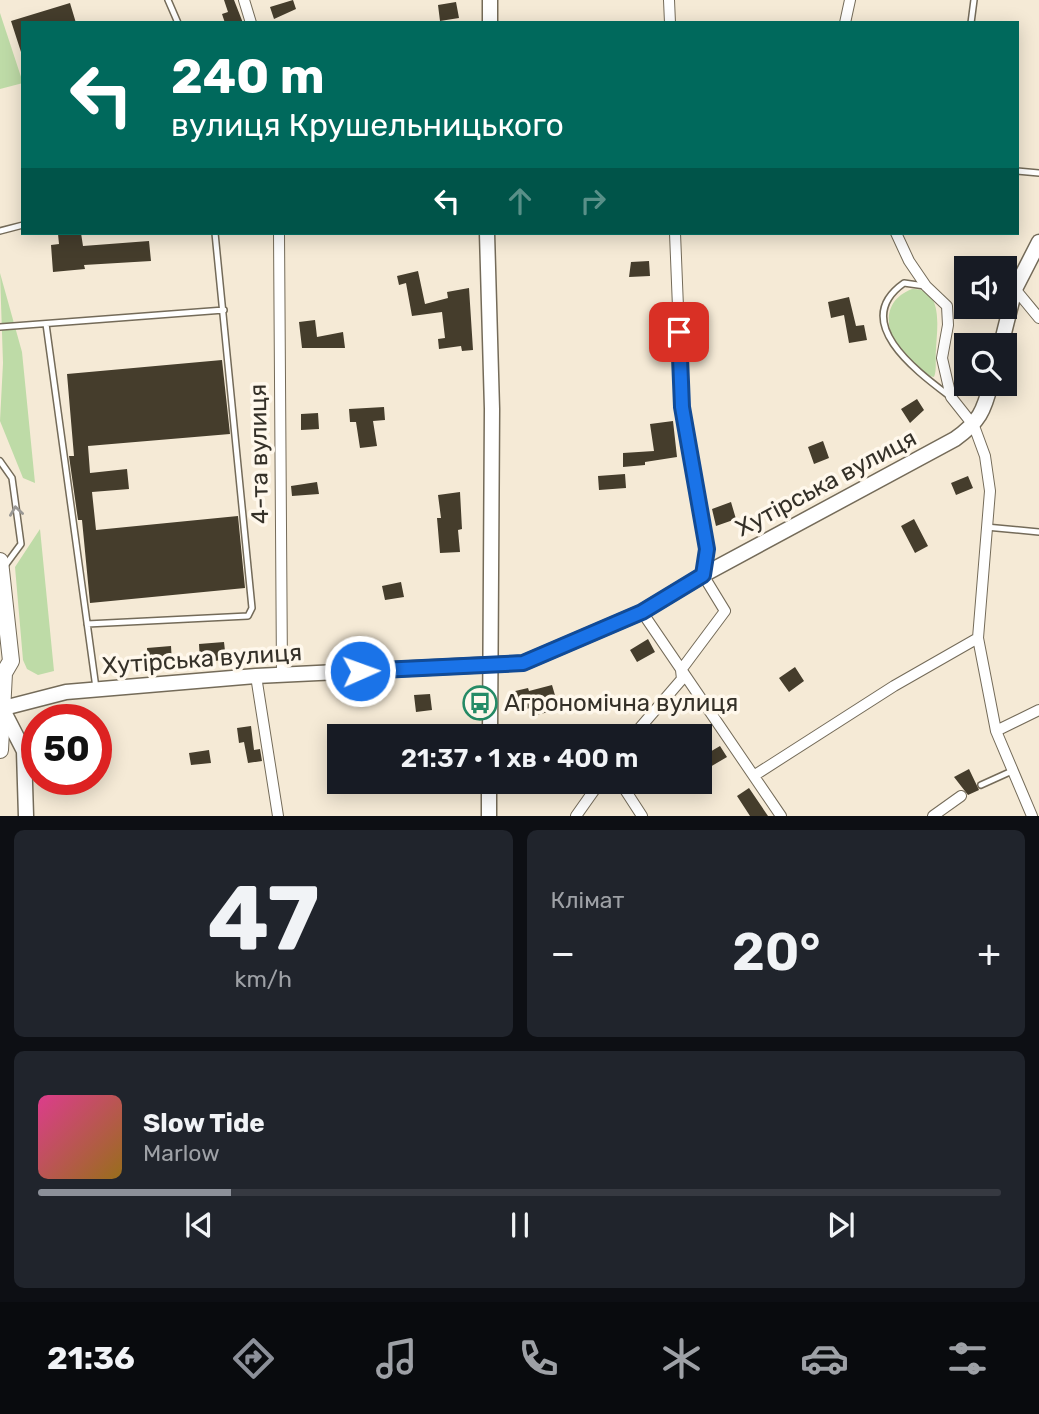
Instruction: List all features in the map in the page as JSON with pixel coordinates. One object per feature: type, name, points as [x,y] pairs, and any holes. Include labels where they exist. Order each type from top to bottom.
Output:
[{"type":"main road","points":[[489,21],[490,0]]},
{"type":"main road","points":[[487,235],[492,409],[490,724]]},
{"type":"main road","points":[[1017,285],[1039,242]]},
{"type":"main road","points":[[974,426],[987,396]]},
{"type":"main road","name":"Хутірська вулиця","points":[[1,708],[66,692],[282,674],[523,663],[642,612],[703,575],[955,439],[974,426]]},
{"type":"main road","points":[[0,750],[2,670],[11,661],[1,566]]},
{"type":"main road","points":[[1,708],[24,751],[26,816]]},
{"type":"main road","points":[[489,794],[489,816]]},
{"type":"street","points":[[244,0],[250,21]]},
{"type":"street","points":[[669,0],[670,21]]},
{"type":"street","points":[[845,21],[850,0]]},
{"type":"street","name":"4-та вулиця","points":[[279,235],[282,674]]},
{"type":"street","points":[[643,724],[682,679],[681,670],[725,611],[703,575],[707,549],[682,407],[674,235]]},
{"type":"street","points":[[897,235],[909,261],[926,286],[947,306],[948,325],[942,358],[951,397],[974,426],[985,456],[990,491],[978,638],[996,731],[1032,816]]},
{"type":"street","points":[[1017,291],[1039,318]]},
{"type":"street","points":[[642,612],[782,816]]},
{"type":"street","points":[[755,775],[894,685],[978,638]]},
{"type":"street","points":[[256,676],[278,816]]},
{"type":"street","points":[[996,731],[1039,710]]},
{"type":"street","points":[[576,816],[592,794]]},
{"type":"street","points":[[628,794],[642,816]]},
{"type":"street","points":[[933,816],[961,796]]},
{"type":"lane","points":[[168,0],[177,21]]},
{"type":"lane","points":[[971,21],[974,0]]},
{"type":"lane","points":[[1019,171],[1039,173]]},
{"type":"lane","points":[[0,231],[21,226]]},
{"type":"lane","points":[[87,624],[248,616],[252,608],[215,235]]},
{"type":"lane","points":[[926,286],[904,283],[889,293],[882,312],[884,326],[902,358],[951,397]]},
{"type":"lane","points":[[0,327],[223,310]]},
{"type":"lane","points":[[46,324],[96,690]]},
{"type":"lane","points":[[0,461],[12,478],[20,544],[1,566]]},
{"type":"lane","points":[[986,527],[1039,532]]},
{"type":"lane","points":[[981,785],[1012,771]]},
{"type":"green space","points":[[0,13],[21,84],[0,89]]},
{"type":"green space","points":[[0,273],[22,352],[35,483],[23,478],[0,421],[3,363]]},
{"type":"green space","points":[[912,289],[922,290],[934,302],[937,331],[934,377],[922,372],[900,352],[889,324],[890,310],[898,298]]},
{"type":"green space","points":[[40,529],[54,671],[38,675],[27,669],[23,660],[15,567]]},
{"type":"building","points":[[224,0],[234,0],[242,21],[224,21],[222,14],[228,12]]},
{"type":"building","points":[[293,0],[296,9],[274,19],[270,7]]},
{"type":"building","points":[[456,2],[459,18],[440,21],[438,5]]},
{"type":"building","points":[[70,3],[75,21],[21,21],[21,52],[11,21]]},
{"type":"building","points":[[58,235],[81,235],[83,246],[149,241],[151,261],[84,265],[85,269],[53,272],[51,245],[59,244]]},
{"type":"building","points":[[649,261],[650,276],[629,277],[631,262]]},
{"type":"building","points":[[418,271],[425,304],[448,298],[447,292],[469,288],[473,350],[462,351],[461,346],[439,349],[438,339],[445,338],[442,312],[412,316],[406,283],[399,285],[397,276]]},
{"type":"building","points":[[849,297],[856,326],[864,325],[867,340],[849,343],[844,315],[831,318],[828,302]]},
{"type":"building","points":[[315,320],[317,337],[343,332],[345,348],[302,348],[299,322]]},
{"type":"building","points":[[222,360],[230,434],[88,446],[90,473],[127,469],[129,489],[92,492],[96,530],[238,516],[245,588],[90,603],[82,520],[78,520],[69,456],[74,456],[67,374]]},
{"type":"building","points":[[917,399],[924,410],[910,423],[901,409]]},
{"type":"building","points":[[384,407],[385,420],[373,421],[377,446],[360,448],[356,422],[350,422],[349,409]]},
{"type":"building","points":[[318,413],[319,429],[301,430],[301,414]]},
{"type":"building","points":[[673,421],[677,457],[623,467],[623,453],[654,451],[650,424]]},
{"type":"building","points":[[823,441],[829,458],[814,464],[808,447]]},
{"type":"building","points":[[625,474],[626,488],[599,490],[598,476]]},
{"type":"building","points":[[968,476],[973,488],[956,495],[951,483]]},
{"type":"building","points":[[317,482],[319,494],[292,496],[291,486]]},
{"type":"building","points":[[460,492],[460,552],[440,553],[437,518],[441,518],[438,495]]},
{"type":"building","points":[[731,502],[736,519],[716,526],[712,509]]},
{"type":"building","points":[[914,519],[928,546],[915,553],[901,526]]},
{"type":"building","points":[[401,582],[404,597],[385,600],[382,586]]},
{"type":"building","points":[[648,639],[655,652],[637,662],[630,650]]},
{"type":"building","points":[[224,642],[226,660],[200,662],[199,644]]},
{"type":"building","points":[[171,646],[172,663],[148,665],[147,648]]},
{"type":"building","points":[[795,667],[804,681],[789,692],[779,678]]},
{"type":"building","points":[[552,685],[559,709],[537,715],[535,707],[516,711],[511,692]]},
{"type":"building","points":[[430,694],[432,710],[416,712],[414,695]]},
{"type":"building","points":[[251,726],[254,750],[260,749],[262,761],[248,763],[244,742],[239,743],[237,728]]},
{"type":"building","points":[[720,746],[727,757],[712,766],[712,751]]},
{"type":"building","points":[[209,750],[211,763],[191,765],[189,753]]},
{"type":"building","points":[[969,769],[979,790],[968,795],[954,777]]},
{"type":"building","points":[[749,788],[768,816],[750,816],[737,796]]},
{"type":"place","name":"Агрономічна вулиця","points":[[480,703]]},
{"type":"route","points":[[360,671],[523,663],[642,612],[703,575],[707,549],[682,407],[679,332]]}]
